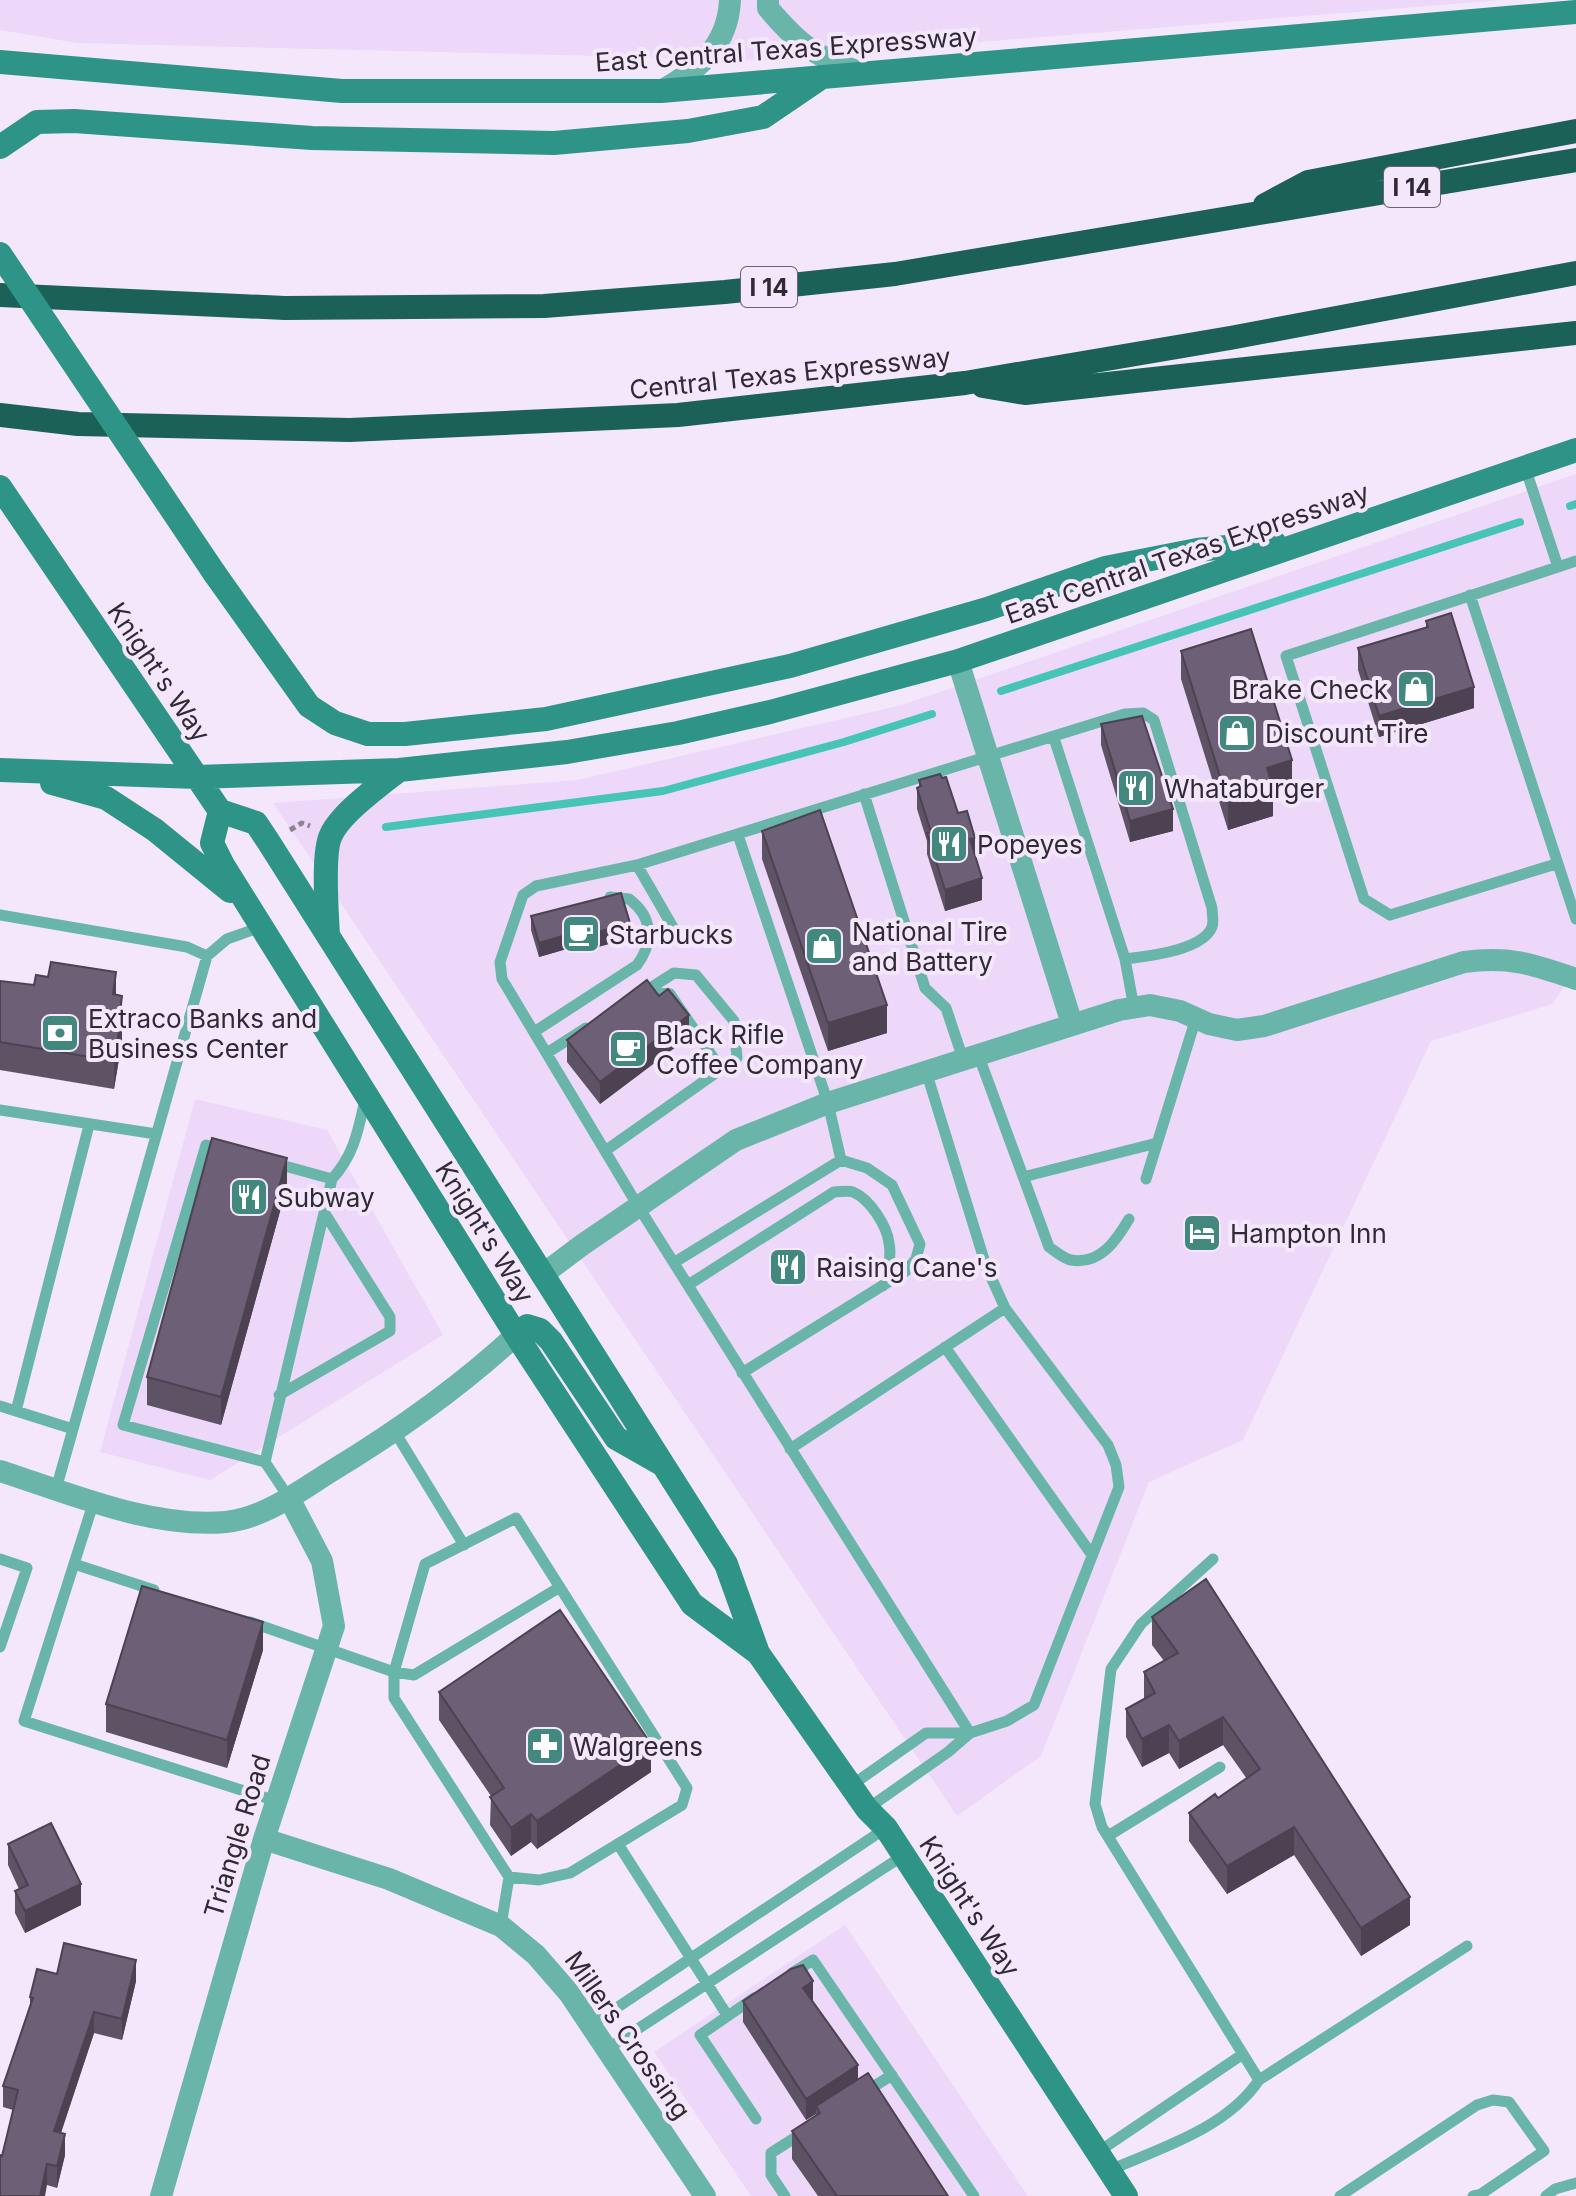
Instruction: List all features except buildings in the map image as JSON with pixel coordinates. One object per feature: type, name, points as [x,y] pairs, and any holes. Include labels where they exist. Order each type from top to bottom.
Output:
[{"type":"highway","points":[[1248,215],[1308,182],[1576,131]]},
{"type":"highway","name":"I 14","points":[[0,295],[285,308],[544,306],[725,292],[895,274],[1576,160]]},
{"type":"highway","name":"Central Texas Expressway","points":[[0,415],[78,424],[350,430],[678,415],[965,383],[1230,338],[1576,273]]},
{"type":"highway","points":[[965,383],[1025,393],[1576,333]]},
{"type":"main road","name":"East Central Texas Expressway","points":[[0,62],[342,91],[661,91],[1576,12]]},
{"type":"main road","points":[[0,147],[37,122],[74,121],[312,138],[554,143],[688,131],[763,117],[821,77]]},
{"type":"main road","points":[[0,254],[215,574],[309,706],[335,723],[368,734],[405,734],[546,719],[790,666],[987,609],[1105,568],[1197,550],[1316,538]]},
{"type":"main road","name":"East Central Texas Expressway","points":[[6,770],[197,777],[399,770],[567,752],[678,733],[770,712],[958,661],[1576,450]]},
{"type":"main road","name":"Knight's Way","points":[[0,487],[220,811],[256,823],[726,1564],[758,1653],[867,1809],[886,1828],[1126,2196]]},
{"type":"main road","points":[[6,770],[106,798],[155,830],[255,917]]},
{"type":"main road","points":[[328,938],[326,887],[330,836],[359,802],[399,770]]},
{"type":"main road","name":"Knight's Way","points":[[220,811],[212,843],[516,1335],[692,1604],[758,1653]]},
{"type":"main road","points":[[516,1335],[527,1326],[540,1330],[571,1368],[616,1438],[665,1466]]},
{"type":"street","points":[[661,91],[692,73],[714,52],[725,29],[730,0]]},
{"type":"street","points":[[768,0],[768,8],[804,47],[829,61],[862,73]]},
{"type":"street","points":[[958,661],[1072,1024]]},
{"type":"street","points":[[542,1275],[736,1140],[828,1103],[1072,1024],[1150,1005],[1180,1011],[1209,1024],[1237,1030],[1264,1026],[1464,962],[1493,958],[1524,961],[1576,979]]},
{"type":"street","points":[[0,1471],[137,1513],[190,1522],[228,1522],[262,1512],[289,1498],[395,1432],[516,1335]]},
{"type":"street","name":"Triangle Road","points":[[161,2196],[264,1839],[334,1626],[322,1561],[289,1498]]},
{"type":"street","name":"Millers Crossing","points":[[264,1839],[389,1879],[501,1926],[536,1955],[569,1993],[705,2196]]},
{"type":"lane","points":[[1525,467],[1558,567]]},
{"type":"lane","points":[[1556,864],[1390,915],[1364,899],[1286,656],[1576,561]]},
{"type":"lane","points":[[1470,595],[1576,919]]},
{"type":"lane","points":[[970,1733],[638,1206],[502,979],[500,962],[523,895],[536,886],[637,865],[988,755],[1054,738],[1125,714],[1143,713],[1154,720],[1212,908],[1212,926],[1202,939],[1189,945],[1161,955],[1125,959]]},
{"type":"lane","points":[[1054,738],[1125,959],[1134,1008]]},
{"type":"lane","points":[[864,794],[925,988],[946,1008],[971,1057],[1023,1177],[1049,1247],[1069,1260],[1096,1257],[1115,1243],[1129,1219]]},
{"type":"lane","points":[[738,835],[828,1103],[841,1160]]},
{"type":"lane","points":[[637,865],[674,929]]},
{"type":"lane","points":[[534,1032],[637,965],[646,953],[650,935],[647,919],[637,906],[629,899],[615,896],[601,899]]},
{"type":"lane","points":[[0,915],[187,947],[207,956]]},
{"type":"lane","points":[[56,1489],[207,956],[255,917]]},
{"type":"lane","points":[[514,920],[529,917]]},
{"type":"lane","points":[[605,1151],[737,1058],[734,1021],[696,975],[674,973],[635,997]]},
{"type":"lane","points":[[647,990],[670,994],[721,1069]]},
{"type":"lane","points":[[1146,1179],[1196,1018]]},
{"type":"lane","points":[[547,1053],[597,1021]]},
{"type":"lane","points":[[852,1785],[926,1733],[970,1733],[1007,1721],[1034,1705],[1119,1487],[1116,1465],[1108,1445],[1005,1308],[986,1266],[926,1071]]},
{"type":"lane","points":[[265,1462],[332,1179],[345,1164],[356,1143],[366,1095]]},
{"type":"lane","points":[[0,1110],[156,1134]]},
{"type":"lane","points":[[16,1411],[89,1125]]},
{"type":"lane","points":[[1023,1177],[1157,1143]]},
{"type":"lane","points":[[234,1152],[206,1145],[123,1425],[265,1462],[289,1498]]},
{"type":"lane","points":[[262,1160],[332,1179]]},
{"type":"lane","points":[[675,1262],[841,1160],[867,1168],[892,1185],[920,1244],[916,1259],[906,1271],[742,1373]]},
{"type":"lane","points":[[688,1285],[834,1192],[853,1192],[881,1220],[889,1241],[890,1260],[883,1286]]},
{"type":"lane","points":[[279,1395],[390,1331],[390,1317],[324,1212]]},
{"type":"lane","points":[[790,1449],[1005,1308]]},
{"type":"lane","points":[[945,1347],[1092,1555]]},
{"type":"lane","points":[[0,1406],[73,1429]]},
{"type":"lane","points":[[395,1432],[464,1545]]},
{"type":"lane","points":[[94,1500],[24,1721],[276,1801]]},
{"type":"lane","points":[[501,1926],[509,1877],[394,1698],[394,1672],[425,1564],[516,1518],[687,1788],[682,1805],[570,1873],[539,1880],[509,1877]]},
{"type":"lane","points":[[0,1559],[27,1568],[0,1647]]},
{"type":"lane","points":[[1213,1559],[1141,1624],[1111,1669],[1095,1804],[1108,1836],[1259,2080]]},
{"type":"lane","points":[[74,1564],[163,1593]]},
{"type":"lane","points":[[238,1618],[394,1672],[414,1675],[560,1587]]},
{"type":"lane","points":[[867,1809],[970,1733]]},
{"type":"lane","points":[[1108,1836],[1220,1767]]},
{"type":"lane","points":[[591,2025],[886,1828]]},
{"type":"lane","points":[[618,1844],[727,2015]]},
{"type":"lane","points":[[607,2049],[904,1855]]},
{"type":"lane","points":[[1104,2161],[1189,2136],[1246,2099],[1259,2080],[1467,1946]]},
{"type":"lane","points":[[776,1983],[813,1960],[974,2196]]},
{"type":"lane","points":[[756,2119],[700,2035],[764,1991]]},
{"type":"lane","points":[[1104,2161],[1243,2054]]},
{"type":"lane","points":[[851,2101],[892,2075]]},
{"type":"lane","points":[[1340,2196],[1477,2105],[1493,2100],[1509,2102],[1544,2151],[1481,2194],[1473,2196]]},
{"type":"lane","points":[[785,2196],[771,2175],[771,2153],[811,2127]]},
{"type":"lane","points":[[1546,2196],[1555,2189],[1576,2183]]},
{"type":"shaded area","points":[[0,0],[1503,0],[757,60],[77,43],[0,30]]},
{"type":"shaded area","points":[[1576,474],[1576,967],[1553,1004],[1431,1041],[1243,1440],[1149,1482],[1041,1756],[957,1816],[273,803],[577,780],[902,705]]},
{"type":"shaded area","points":[[195,1099],[327,1130],[443,1335],[210,1480],[100,1452]]},
{"type":"shaded area","points":[[845,1925],[1028,2196],[751,2196],[654,2052]]},
{"type":"waterway","points":[[1570,506],[1576,504]]},
{"type":"waterway","points":[[1001,691],[1520,522]]},
{"type":"waterway","points":[[386,827],[663,791],[844,742],[932,714]]},
{"type":"place","name":"Brake Check","points":[[1416,689]]},
{"type":"place","name":"Discount Tire","points":[[1237,733]]},
{"type":"place","name":"Whataburger","points":[[1136,788]]},
{"type":"place","name":"Popeyes","points":[[949,844]]},
{"type":"place","name":"Starbucks","points":[[581,934]]},
{"type":"place","name":"National Tire and Battery","points":[[824,946]]},
{"type":"place","name":"Extraco Banks and Business Center","points":[[60,1033]]},
{"type":"place","name":"Black Rifle Coffee Company","points":[[628,1049]]},
{"type":"place","name":"Subway","points":[[249,1197]]},
{"type":"place","name":"Hampton Inn","points":[[1202,1233]]},
{"type":"place","name":"Raising Cane's","points":[[788,1267]]},
{"type":"place","name":"Walgreens","points":[[545,1746]]}]
